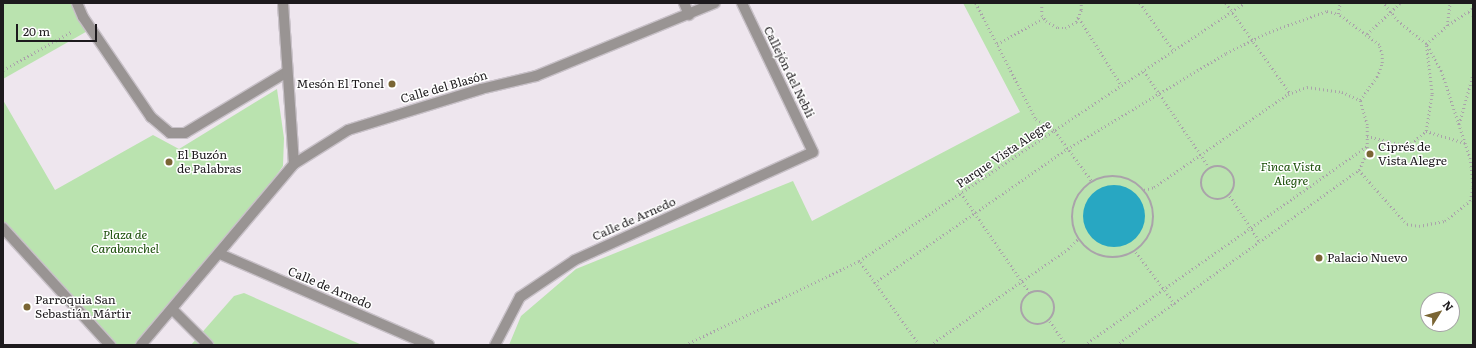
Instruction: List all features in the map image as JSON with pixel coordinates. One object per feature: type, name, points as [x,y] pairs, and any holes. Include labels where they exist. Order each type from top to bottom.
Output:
[{"type":"street","points":[[77,3],[83,17],[151,117],[170,133],[185,133],[287,72]]},
{"type":"street","points":[[283,3],[294,164]]},
{"type":"street","points":[[684,3],[689,15]]},
{"type":"street","name":"Calle del Blasón","points":[[220,254],[294,164],[348,130],[481,89],[536,76],[689,15],[715,3]]},
{"type":"street","name":"Callejón del Nebli","points":[[742,3],[813,152]]},
{"type":"street","name":"Calle de Arnedo","points":[[495,345],[520,297],[575,260],[813,152]]},
{"type":"street","points":[[3,228],[110,345]]},
{"type":"street","points":[[141,345],[220,254]]},
{"type":"street","name":"Calle de Arnedo","points":[[220,254],[429,345]]},
{"type":"street","points":[[172,309],[208,345]]},
{"type":"path","points":[[976,3],[1036,119],[1054,131],[1092,181]]},
{"type":"path","points":[[1042,3],[1044,18],[1051,25],[1064,28],[1079,18]]},
{"type":"path","points":[[1081,3],[1079,18],[1122,86]]},
{"type":"path","points":[[1140,3],[1174,51]]},
{"type":"path","points":[[1226,3],[1290,93]]},
{"type":"path","name":"Parque Vista Alegre","points":[[685,345],[859,261],[1244,3]]},
{"type":"path","points":[[1338,14],[1340,3]]},
{"type":"path","points":[[1358,170],[1407,224],[1419,226],[1445,221],[1470,201],[1473,187],[1470,160],[1441,71],[1426,44],[1388,11],[1383,3]]},
{"type":"path","points":[[1366,34],[1388,11],[1400,3]]},
{"type":"path","points":[[1447,26],[1450,3]]},
{"type":"path","points":[[1426,44],[1447,26],[1473,8]]},
{"type":"path","points":[[874,282],[1067,149],[1159,93],[1253,40],[1327,11],[1338,14],[1366,34],[1379,46],[1382,63],[1377,77],[1360,100]]},
{"type":"path","points":[[1469,12],[1473,15]]},
{"type":"path","points":[[997,44],[1044,18]]},
{"type":"path","points":[[3,70],[74,31]]},
{"type":"path","points":[[1367,136],[1408,146],[1426,131],[1432,94],[1426,44]]},
{"type":"path","points":[[1144,71],[1209,168]]},
{"type":"path","points":[[1459,125],[1473,74]]},
{"type":"path","points":[[1144,190],[1154,187],[1290,93],[1307,87],[1342,92],[1360,100]]},
{"type":"path","points":[[1116,345],[1175,304],[1358,170],[1367,146],[1367,125],[1360,100]]},
{"type":"path","points":[[1426,131],[1465,143]]},
{"type":"path","points":[[1084,345],[1367,146]]},
{"type":"path","points":[[1225,166],[1234,175],[1235,186],[1230,196],[1224,199],[1213,200],[1204,193],[1201,177],[1209,168],[1225,166]]},
{"type":"path","points":[[1105,176],[1120,176],[1133,181],[1144,190],[1152,202],[1155,216],[1153,230],[1146,243],[1136,252],[1117,258],[1098,256],[1086,249],[1078,239],[1072,227],[1071,213],[1074,201],[1082,189],[1092,181],[1105,176]]},
{"type":"path","points":[[961,193],[1030,293]]},
{"type":"path","points":[[1230,196],[1260,242]]},
{"type":"path","points":[[930,345],[1021,282],[1078,239]]},
{"type":"path","points":[[1136,252],[1175,304]]},
{"type":"path","points":[[859,261],[918,345]]},
{"type":"path","points":[[1045,292],[1054,300],[1055,312],[1050,321],[1038,325],[1024,318],[1022,302],[1030,293],[1045,292]]},
{"type":"path","points":[[1050,321],[1066,345]]},
{"type":"green space","points":[[3,3],[79,3],[91,29],[3,79]]},
{"type":"green space","name":"Finca Vista Alegre","points":[[963,3],[1473,3],[1473,345],[509,345],[521,316],[576,269],[793,181],[812,221],[1020,112]]},
{"type":"green space","name":"Plaza de Carabanchel","points":[[277,89],[284,138],[283,166],[220,254],[141,345],[110,345],[3,228],[3,100],[55,190],[153,135],[179,149]]},
{"type":"green space","points":[[244,293],[362,345],[191,345],[234,296]]},
{"type":"water","points":[[1108,185],[1120,185],[1136,194],[1143,204],[1145,216],[1143,228],[1136,238],[1120,247],[1108,247],[1097,242],[1088,233],[1083,222],[1083,210],[1088,199],[1097,190]]},
{"type":"place","name":"Mesón El Tonel","points":[[392,84]]},
{"type":"place","name":"Ciprés de Vista Alegre","points":[[1370,154]]},
{"type":"place","name":"El Buzón de Palabras","points":[[169,162]]},
{"type":"place","name":"Palacio Nuevo","points":[[1319,258]]},
{"type":"place","name":"Parroquia San Sebastián Mártir","points":[[27,307]]}]
